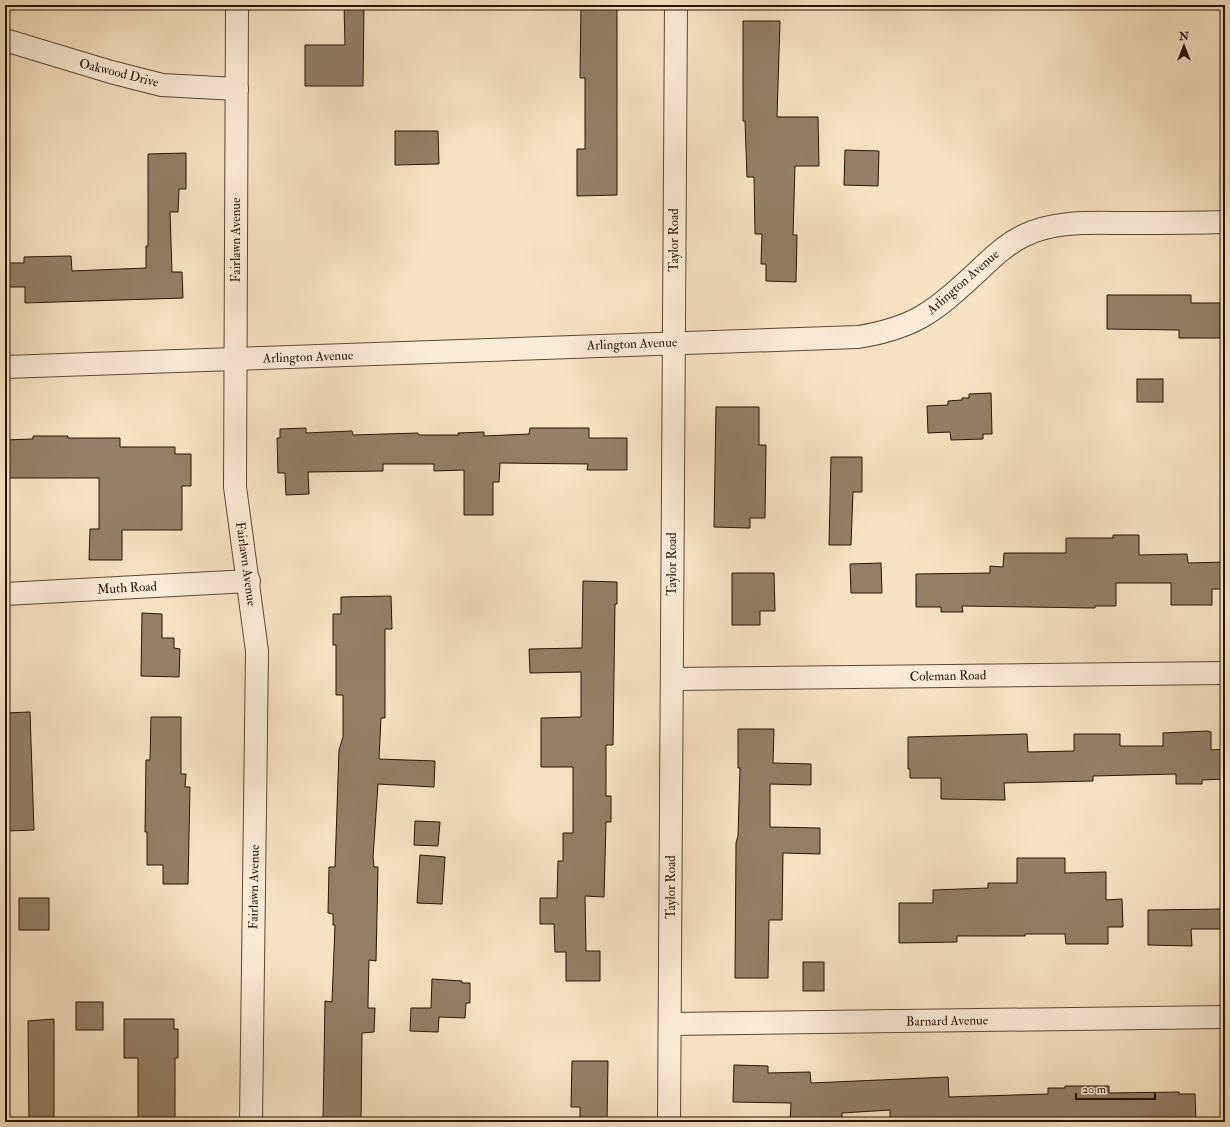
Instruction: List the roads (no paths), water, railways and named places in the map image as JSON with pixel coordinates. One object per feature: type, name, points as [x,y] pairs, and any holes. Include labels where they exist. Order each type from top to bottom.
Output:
[{"type":"street","name":"Fairlawn Avenue","points":[[237,5],[235,487],[249,581],[257,651],[251,1122]]},
{"type":"street","name":"Taylor Road","points":[[668,1122],[670,1024],[676,5]]},
{"type":"street","name":"Oakwood Drive","points":[[5,40],[111,72],[162,85],[237,88]]},
{"type":"street","name":"Arlington Avenue","points":[[5,367],[236,360],[674,342],[858,337],[884,333],[903,327],[930,313],[949,298],[1004,247],[1023,236],[1044,228],[1094,223],[1225,222]]},
{"type":"street","name":"Muth Road","points":[[5,594],[249,581]]},
{"type":"street","name":"Coleman Road","points":[[672,679],[1225,673]]},
{"type":"street","name":"Barnard Avenue","points":[[670,1024],[1225,1017]]}]
